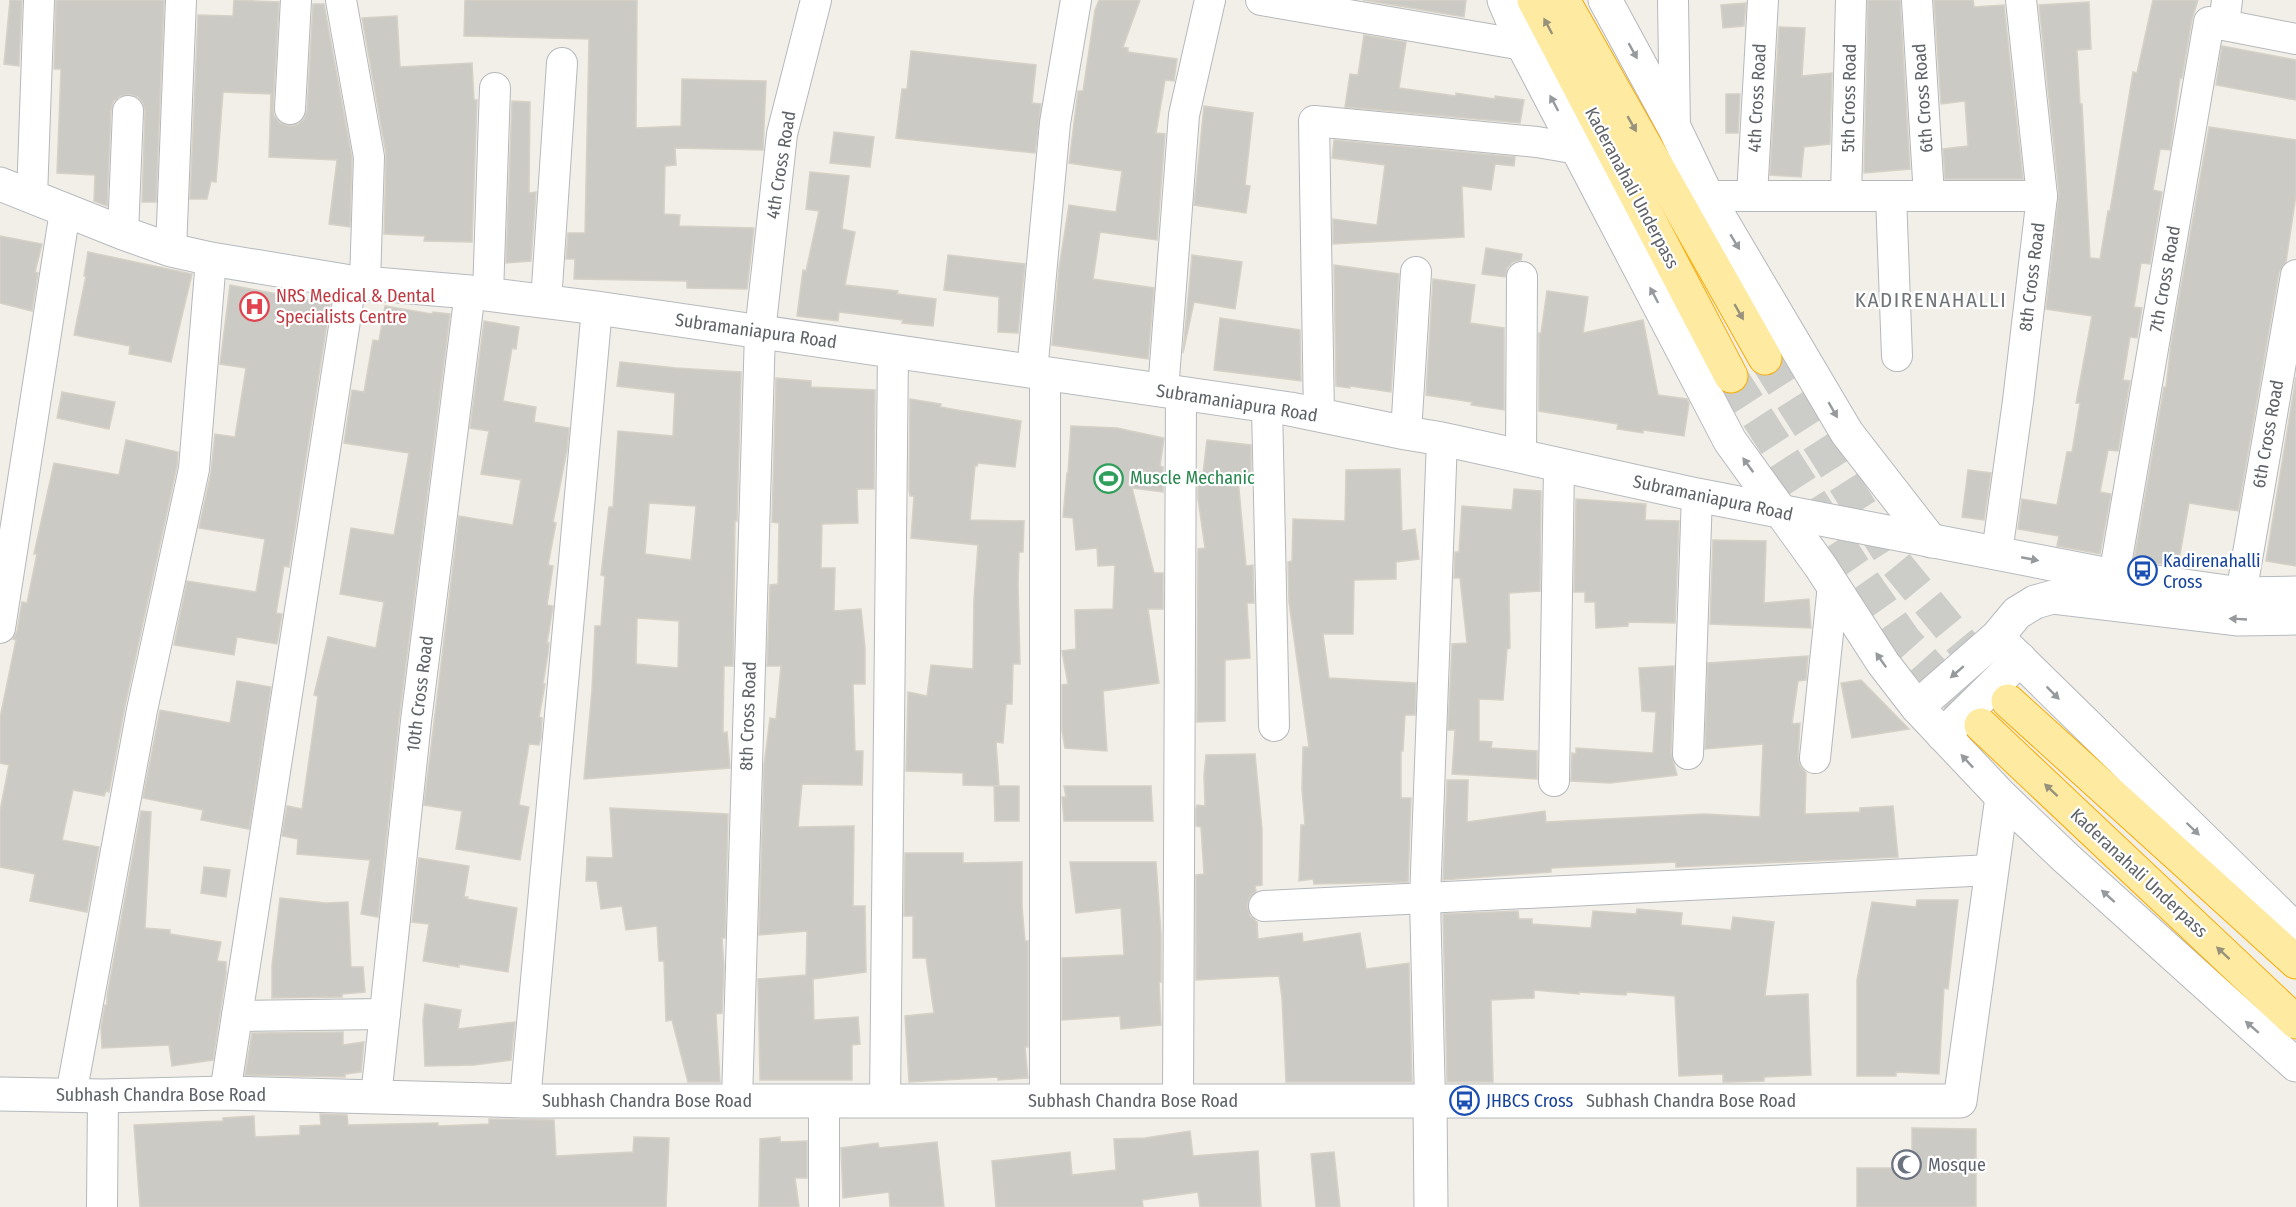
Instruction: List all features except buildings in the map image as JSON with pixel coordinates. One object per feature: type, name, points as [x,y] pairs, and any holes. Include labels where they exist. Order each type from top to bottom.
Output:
[{"type":"highway","name":"Kaderanahali Underpass","points":[[1534,0],[1731,376]]},
{"type":"highway","name":"Kaderanahali Underpass","points":[[1563,0],[1766,358]]},
{"type":"highway","points":[[2008,701],[2296,962]]},
{"type":"highway","name":"Kaderanahali Underpass","points":[[1981,725],[2296,1022]]},
{"type":"street","points":[[32,196],[39,0]]},
{"type":"street","points":[[171,250],[181,0]]},
{"type":"street","points":[[290,109],[296,0]]},
{"type":"street","points":[[225,1093],[358,282],[369,158],[341,0]]},
{"type":"street","name":"4th Cross Road","points":[[760,332],[782,134],[816,0]]},
{"type":"street","points":[[1045,1100],[1039,373],[1055,123],[1076,0]]},
{"type":"street","points":[[1178,1101],[1172,392],[1185,115],[1210,0]]},
{"type":"street","points":[[1261,0],[1523,45]]},
{"type":"street","points":[[1504,0],[1523,45],[1730,441],[1783,512],[1883,663],[1917,707],[2002,797],[2066,858],[2296,1065]]},
{"type":"street","points":[[1605,0],[1675,129],[1707,196],[1846,433],[1931,541]]},
{"type":"street","points":[[1673,0],[1675,129]]},
{"type":"street","name":"4th Cross Road","points":[[1752,196],[1763,0]]},
{"type":"street","name":"5th Cross Road","points":[[1846,196],[1851,0]]},
{"type":"street","name":"6th Cross Road","points":[[1917,0],[1929,196]]},
{"type":"street","name":"8th Cross Road","points":[[1997,553],[2018,401],[2042,196],[2021,0]]},
{"type":"street","points":[[2225,13],[2296,39]]},
{"type":"street","name":"7th Cross Road","points":[[2114,576],[2209,22],[2225,13]]},
{"type":"street","points":[[546,302],[562,63]]},
{"type":"street","name":"10th Cross Road","points":[[376,1097],[416,721],[479,293],[495,88]]},
{"type":"street","points":[[123,233],[128,111]]},
{"type":"street","points":[[1319,415],[1314,121],[1537,142],[1578,149]]},
{"type":"street","name":"Subramaniapura Road","points":[[0,184],[123,233],[171,250],[211,259],[358,282],[479,293],[597,308],[1267,406],[1442,439],[1697,495],[2114,576],[2241,594],[2296,593]]},
{"type":"street","points":[[1707,196],[2042,196]]},
{"type":"street","points":[[1891,196],[1897,356]]},
{"type":"street","points":[[0,628],[65,211]]},
{"type":"street","points":[[71,1095],[142,710],[194,469],[211,259]]},
{"type":"street","points":[[1406,433],[1416,272]]},
{"type":"street","name":"6th Cross Road","points":[[2241,594],[2296,275]]},
{"type":"street","points":[[1521,457],[1522,277]]},
{"type":"street","points":[[525,1101],[597,308]]},
{"type":"street","name":"8th Cross Road","points":[[737,1100],[760,332]]},
{"type":"street","points":[[885,1101],[893,352]]},
{"type":"street","points":[[1267,406],[1274,726]]},
{"type":"street","points":[[1431,1207],[1425,899],[1442,439]]},
{"type":"street","points":[[1554,781],[1559,466]]},
{"type":"street","points":[[1688,754],[1697,495]]},
{"type":"street","points":[[1815,758],[1833,585]]},
{"type":"street","points":[[1917,707],[1997,637],[2018,613],[2035,602],[2053,597],[2239,619],[2296,618]]},
{"type":"street","points":[[1997,637],[2296,930]]},
{"type":"street","points":[[1943,735],[2020,659]]},
{"type":"street","name":"Subhash Chandra Bose Road","points":[[0,1094],[103,1096],[225,1093],[525,1101],[1960,1101],[2002,797]]},
{"type":"street","points":[[1264,906],[1991,870]]},
{"type":"street","points":[[237,1016],[385,1014]]},
{"type":"street","points":[[102,1207],[103,1096]]},
{"type":"street","points":[[824,1100],[824,1207]]},
{"type":"tunnel","points":[[1765,358],[1894,561],[1992,680]]},
{"type":"tunnel","points":[[1731,376],[1853,566],[1905,640],[1981,725]]},
{"type":"place","name":"NRS Medical & Dental Specialists Centre","points":[[255,306]]},
{"type":"place","name":"Muscle Mechanic","points":[[1109,478]]},
{"type":"place","name":"Kadirenahalli Cross","points":[[2142,571]]},
{"type":"place","name":"JHBCS Cross","points":[[1465,1101]]},
{"type":"place","name":"Mosque","points":[[1907,1165]]},
{"type":"district","name":"KADIRENAHALLI","points":[[1931,300]]}]
